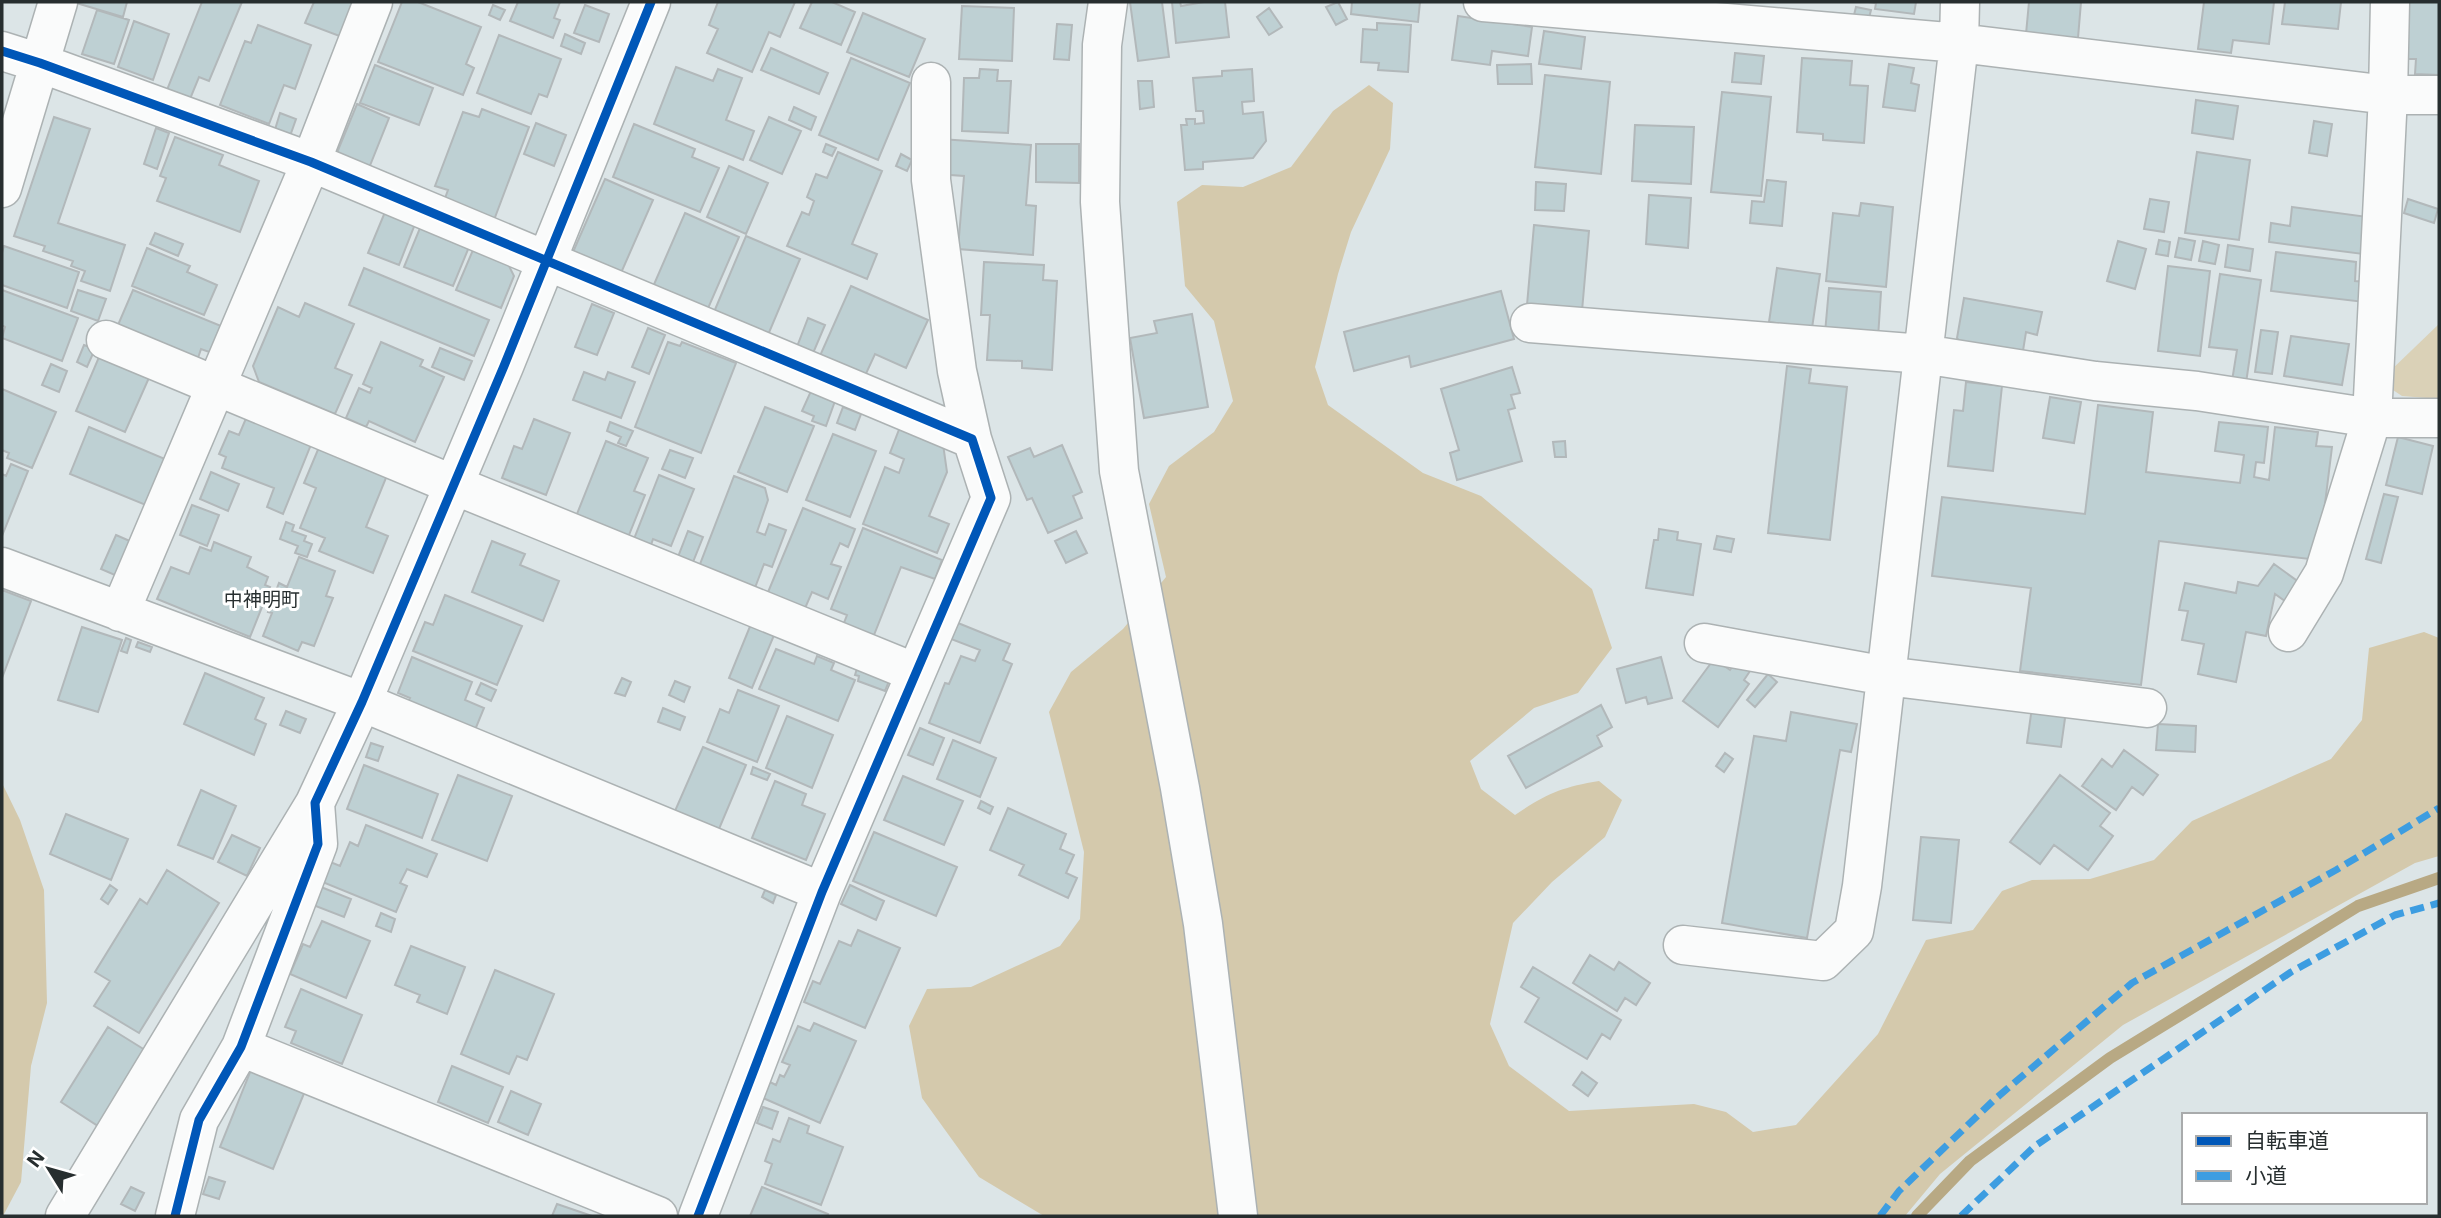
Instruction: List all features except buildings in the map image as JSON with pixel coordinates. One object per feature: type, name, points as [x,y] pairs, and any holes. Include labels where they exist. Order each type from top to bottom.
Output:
[{"type":"street","points":[[2,188],[58,2]]},
{"type":"street","points":[[120,612],[311,162],[373,2]]},
{"type":"street","points":[[65,1216],[315,803],[362,702],[454,485],[651,2]]},
{"type":"street","points":[[1108,2],[1102,45],[1100,202],[1119,471],[1180,788],[1203,924],[1238,1216]]},
{"type":"street","points":[[1483,2],[1959,43],[2388,95],[2439,95]]},
{"type":"street","points":[[1683,945],[1824,961],[1854,931],[1862,886],[1959,43],[1960,2]]},
{"type":"street","points":[[2288,632],[2324,573],[2372,418],[2390,2]]},
{"type":"street","points":[[2,51],[311,162],[972,439]]},
{"type":"street","points":[[698,1216],[822,892],[991,498],[972,439],[957,371],[931,180],[931,82]]},
{"type":"street","points":[[1530,323],[1923,354],[2095,381],[2197,391],[2372,418],[2439,418]]},
{"type":"street","points":[[106,340],[916,673]]},
{"type":"street","points":[[2,567],[362,702],[822,892]]},
{"type":"street","points":[[1704,643],[1886,676],[2147,708]]},
{"type":"street","points":[[175,1216],[199,1120],[242,1047],[318,844],[315,803]]},
{"type":"street","points":[[242,1047],[658,1216]]},
{"type":"shaded area","points":[[1369,85],[1393,103],[1390,149],[1351,232],[1315,367],[1328,405],[1423,473],[1481,496],[1592,589],[1612,648],[1578,693],[1534,708],[1470,761],[1481,789],[1515,815],[1555,792],[1599,781],[1622,800],[1605,837],[1552,882],[1513,923],[1490,1024],[1509,1066],[1569,1111],[1694,1104],[1726,1112],[1753,1132],[1796,1125],[1878,1034],[1926,940],[1973,930],[2002,891],[2032,880],[2090,879],[2154,860],[2192,821],[2331,759],[2362,720],[2369,648],[2424,632],[2439,638],[2439,856],[2415,863],[2123,1025],[1940,1174],[1905,1216],[1044,1216],[979,1177],[922,1098],[909,1026],[927,989],[971,987],[1060,946],[1080,919],[1084,852],[1049,712],[1071,672],[1123,629],[1166,577],[1149,504],[1169,466],[1214,432],[1233,401],[1214,321],[1185,286],[1177,202],[1202,185],[1243,187],[1291,167],[1333,111]]},
{"type":"shaded area","points":[[2439,324],[2439,399],[2402,396],[2393,390],[2388,373]]},
{"type":"shaded area","points":[[2,783],[20,820],[44,890],[47,1003],[31,1066],[21,1182],[3,1216]]},
{"type":"waterway","points":[[1917,1216],[1970,1161],[2110,1058],[2358,906],[2439,878]]},
{"type":"marked path","points":[[1880,1216],[1899,1191],[1994,1100],[2132,983],[2336,870],[2439,808]]},
{"type":"marked path","points":[[1961,1216],[2035,1146],[2291,972],[2395,915],[2439,903]]},
{"type":"cycle path","points":[[175,1216],[199,1120],[241,1047],[318,844],[315,803],[362,702],[504,366],[651,2]]},
{"type":"cycle path","points":[[2,51],[311,162],[972,439],[991,498],[822,892],[698,1216]]},
{"type":"district","name":"中神明町","points":[[262,599]]}]
